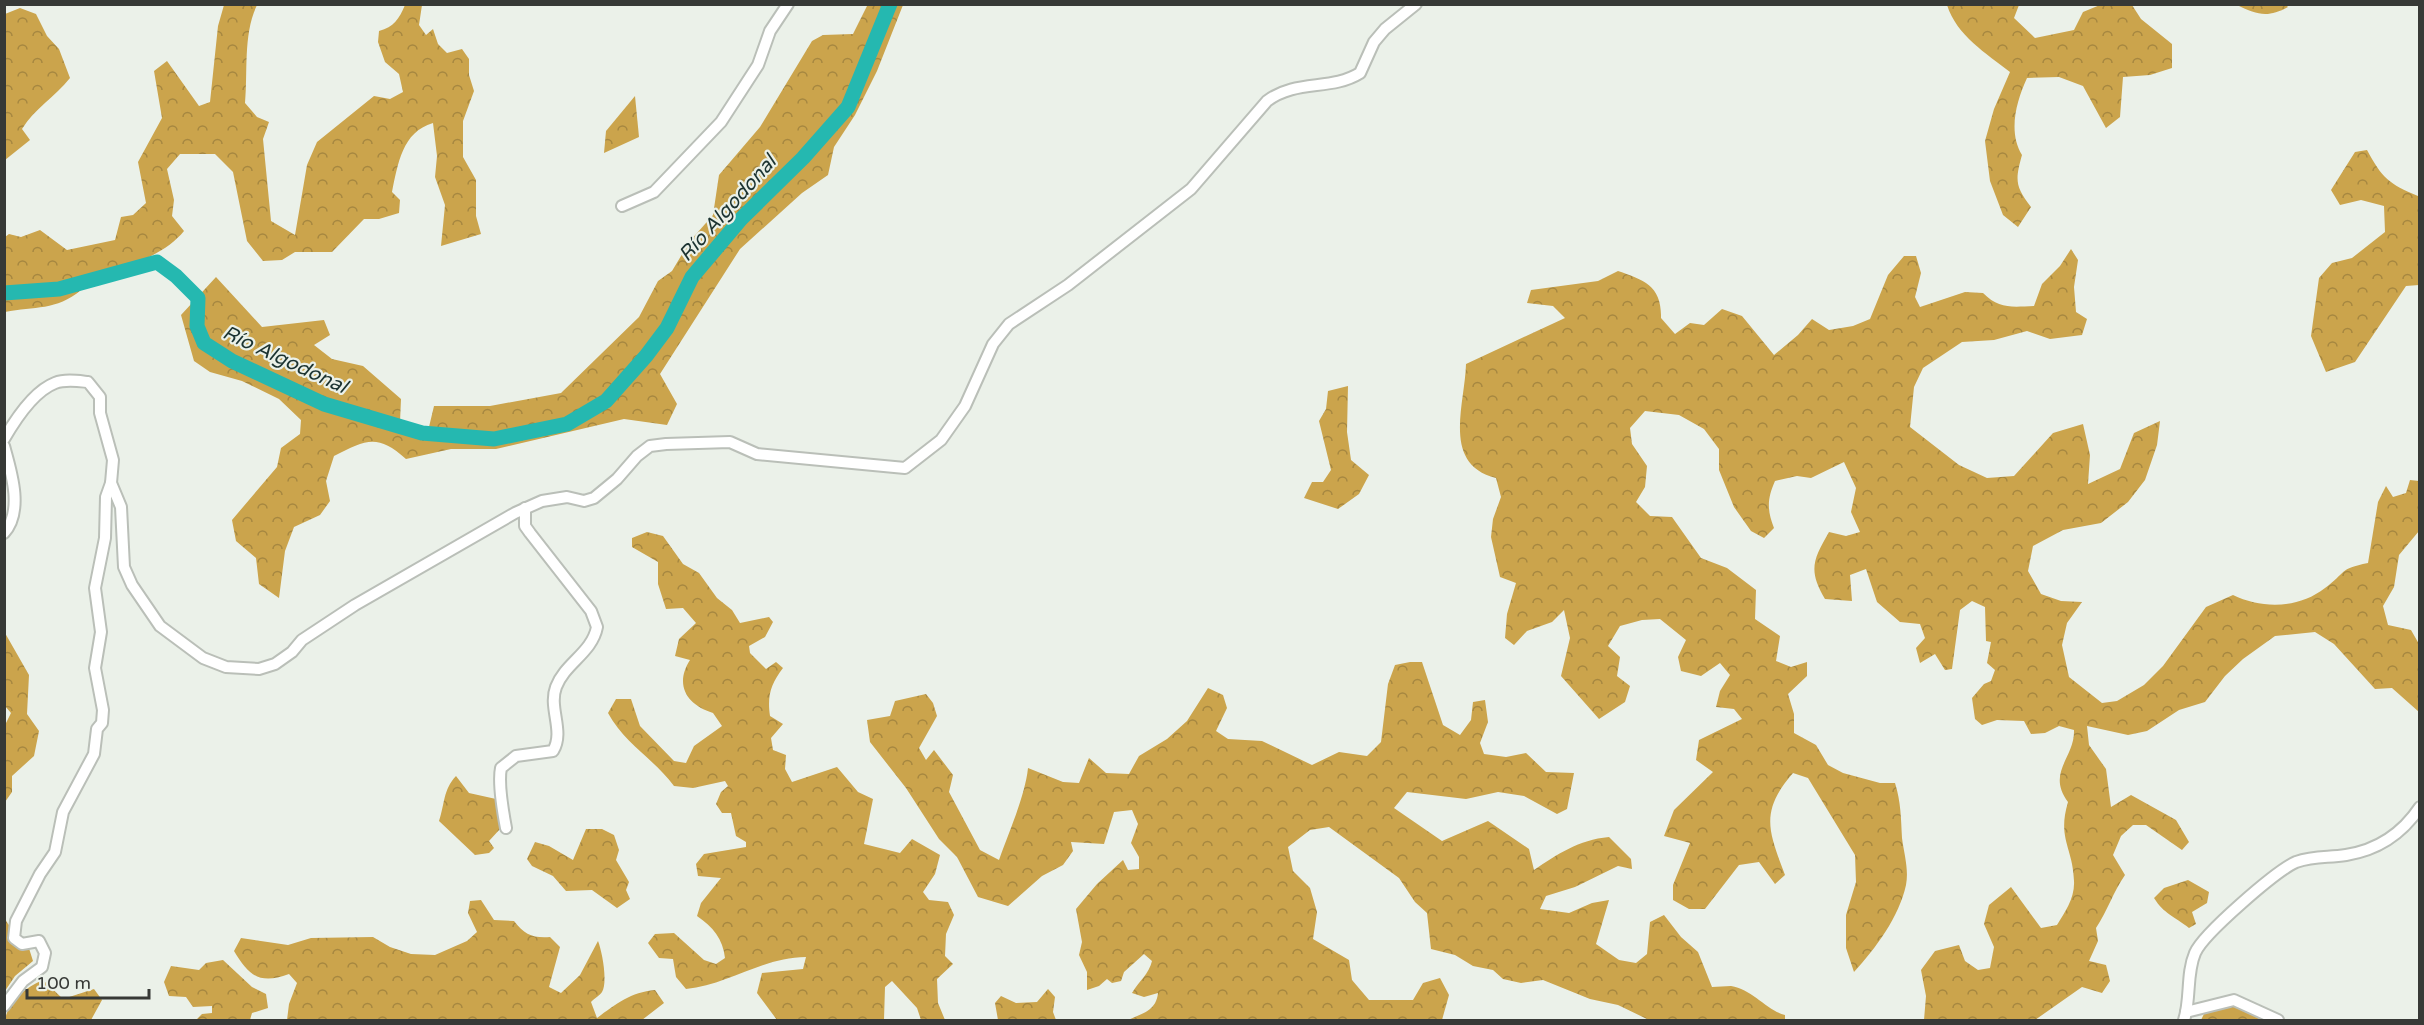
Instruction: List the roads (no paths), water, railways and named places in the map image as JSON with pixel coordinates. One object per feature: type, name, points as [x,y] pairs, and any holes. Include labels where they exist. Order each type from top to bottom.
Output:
[{"type":"street","points":[[622,206],[654,192],[722,122],[758,65],[770,31],[788,4]]},
{"type":"street","points":[[111,483],[122,507],[124,567],[141,601],[160,626],[175,639],[203,658],[240,670],[259,669],[275,664],[292,652],[302,640],[355,605],[525,508],[542,501],[567,497],[584,501],[594,498],[606,490],[637,456],[650,446],[730,442],[757,454],[905,468],[941,441],[965,406],[993,344],[1009,324],[1068,285],[1191,189],[1267,101],[1277,93],[1320,82],[1338,83],[1360,73],[1374,42],[1385,29],[1416,4]]},
{"type":"street","points":[[4,439],[14,423],[45,387],[57,381],[88,382],[100,397],[100,412],[113,460],[111,483],[106,497],[105,538],[95,588],[101,632],[95,668],[103,710],[102,723],[97,729],[94,754],[63,812],[55,852],[40,873],[16,921],[14,938],[22,944],[39,941],[45,953],[42,967],[23,981],[4,1006]]},
{"type":"street","points":[[4,446],[13,475],[14,497],[12,517],[4,533]]},
{"type":"street","points":[[506,828],[503,797],[499,785],[501,768],[516,756],[526,752],[549,753],[553,751],[558,732],[554,695],[556,687],[561,678],[589,647],[597,627],[591,611],[525,526],[525,508]]},
{"type":"street","points":[[2278,1020],[2234,1000],[2185,1016],[2193,959],[2204,939],[2295,863],[2327,855],[2344,856],[2372,847],[2402,831],[2420,807]]},
{"type":"waterway","name":"Río Algodonal","points":[[4,293],[59,289],[157,262],[176,276],[198,298],[197,326],[204,343],[232,361],[324,404],[422,433],[494,439],[567,424],[606,401],[646,356],[667,328],[692,277],[741,219],[803,158],[848,107],[890,4]]}]
